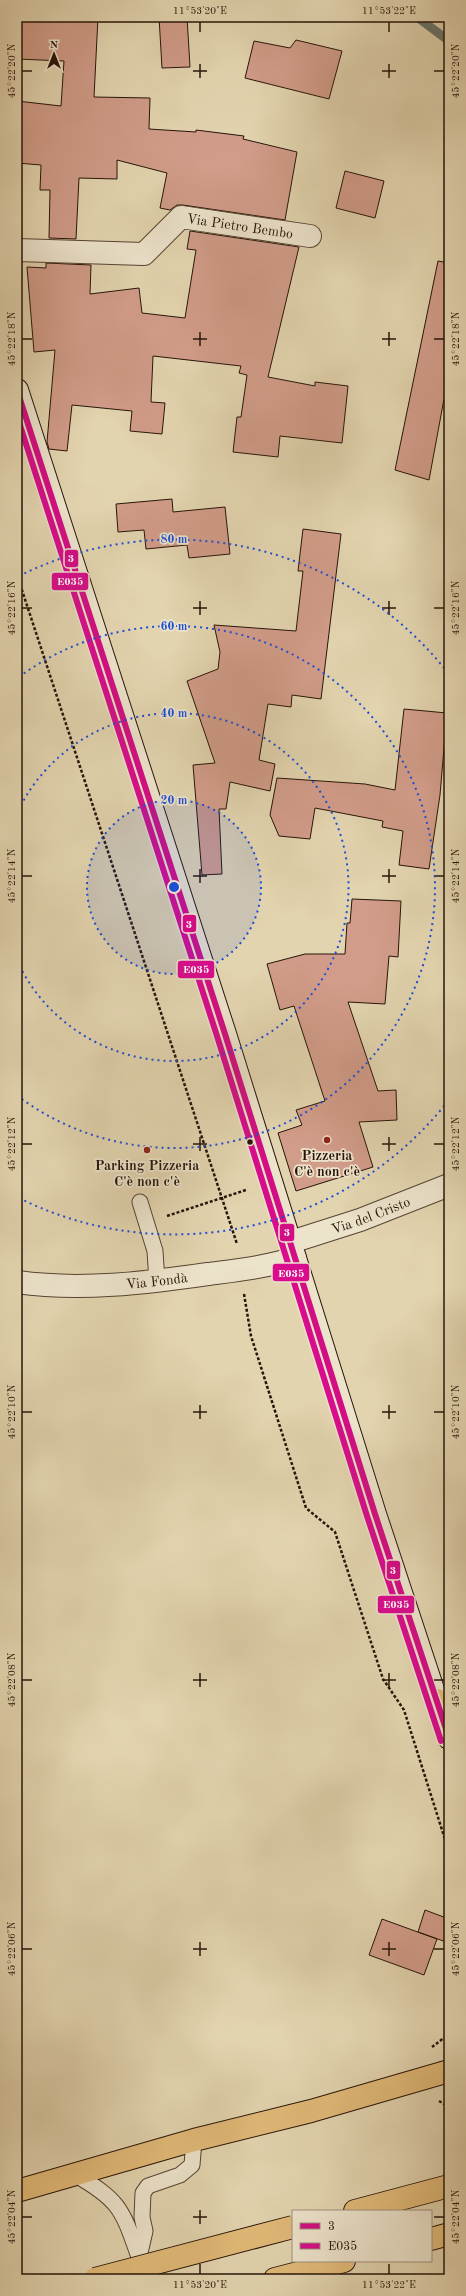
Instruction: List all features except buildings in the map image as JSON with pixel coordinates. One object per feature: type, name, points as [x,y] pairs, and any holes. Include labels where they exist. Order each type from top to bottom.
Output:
[{"type":"highway","points":[[437,1700],[449,1720]]},
{"type":"highway","points":[[17,2191],[194,2140],[311,2111],[449,2071]]},
{"type":"highway","points":[[359,2210],[449,2186]]},
{"type":"highway","points":[[95,2279],[292,2227]]},
{"type":"highway","points":[[432,2239],[449,2234]]},
{"type":"highway","points":[[275,2279],[340,2262]]},
{"type":"main road","name":"Via Pietro Bembo","points":[[17,250],[144,254],[181,217],[310,236]]},
{"type":"main road","points":[[17,390],[185,907],[375,1514],[449,1738]]},
{"type":"main road","name":"Via del Cristo","points":[[293,1250],[360,1220],[449,1185]]},
{"type":"main road","name":"Via Fondà","points":[[17,1282],[98,1286],[157,1282],[274,1264],[293,1250]]},
{"type":"lane","points":[[140,1202],[155,1251],[157,1282]]},
{"type":"lane","points":[[139,2257],[145,2231],[142,2217],[143,2193],[148,2186],[180,2175],[192,2165],[194,2140]]},
{"type":"lane","points":[[74,2174],[102,2190],[119,2207],[127,2221],[139,2257],[144,2279]]},
{"type":"path","points":[[17,575],[222,1198],[237,1248]]},
{"type":"path","points":[[146,1223],[222,1198]]},
{"type":"path","points":[[244,1294],[251,1336],[306,1508],[335,1532],[383,1679],[404,1710],[449,1852]]},
{"type":"path","points":[[430,2049],[449,2034]]},
{"type":"path","points":[[440,2102],[449,2107]]},
{"type":"waterway","points":[[417,17],[449,41]]},
{"type":"transit line","name":"3","points":[[17,390],[225,1034],[375,1514],[449,1738]]},
{"type":"transit line","name":"E035","points":[[17,416],[217,1036],[367,1516],[441,1741]]},
{"type":"place","name":"Pizzeria C'è non c'è","points":[[327,1140]]},
{"type":"place","name":"Parking Pizzeria C'è non c'è","points":[[147,1150]]}]
